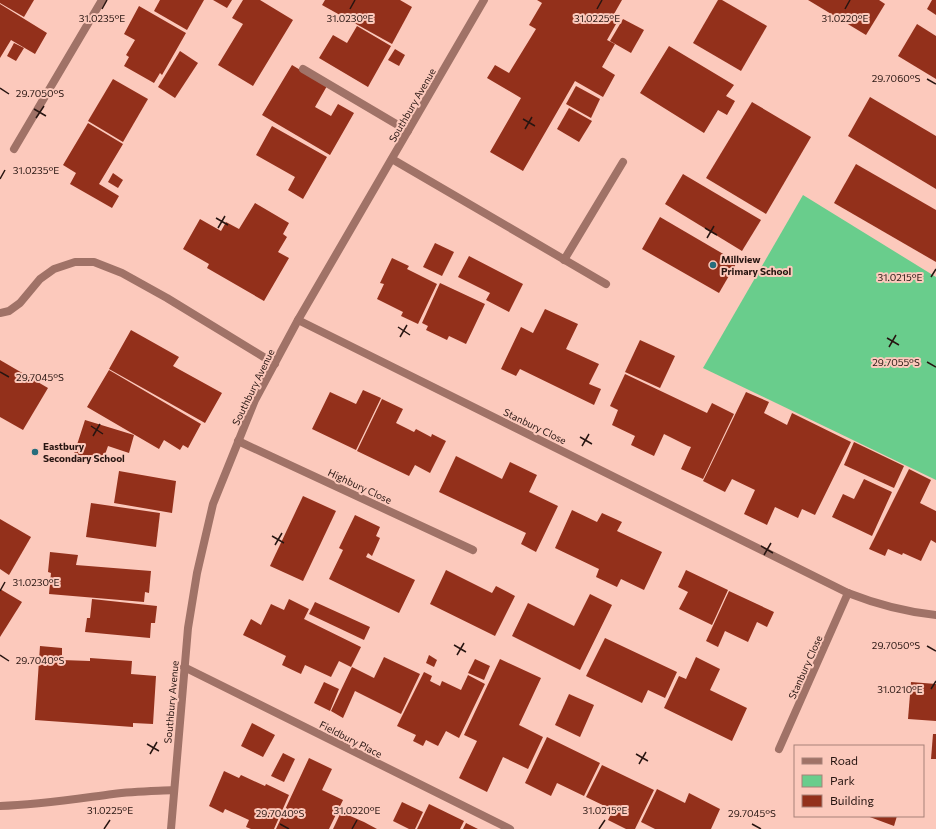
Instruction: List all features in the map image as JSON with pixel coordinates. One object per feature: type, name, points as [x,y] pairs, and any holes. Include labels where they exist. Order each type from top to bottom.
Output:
[{"type":"street","points":[[14,149],[102,0]]},
{"type":"street","name":"Southbury Avenue","points":[[171,829],[188,628],[197,573],[213,504],[255,400],[298,320],[484,0]]},
{"type":"street","points":[[303,69],[408,131]]},
{"type":"street","points":[[392,159],[606,284]]},
{"type":"street","points":[[564,260],[623,162]]},
{"type":"street","points":[[0,313],[10,311],[20,303],[40,279],[54,269],[75,262],[94,262],[122,273],[167,298],[275,364]]},
{"type":"street","name":"Stanbury Close","points":[[298,320],[848,592],[891,607],[936,615]]},
{"type":"street","name":"Highbury Close","points":[[238,441],[473,550]]},
{"type":"street","name":"Stanbury Close","points":[[779,749],[848,592]]},
{"type":"street","name":"Fieldbury Place","points":[[184,667],[510,829]]},
{"type":"street","points":[[0,806],[71,800],[114,793],[174,790]]},
{"type":"green space","points":[[803,195],[936,277],[936,480],[703,368]]},
{"type":"building","points":[[0,0],[34,0],[24,17],[0,3]]},
{"type":"building","points":[[160,0],[204,0],[187,30],[154,11]]},
{"type":"building","points":[[213,0],[232,0],[227,8]]},
{"type":"building","points":[[243,0],[260,0],[293,20],[253,86],[218,65],[243,24],[232,18]]},
{"type":"building","points":[[325,0],[400,0],[412,7],[392,44],[322,5]]},
{"type":"building","points":[[537,0],[622,0],[614,14],[620,17],[607,40],[615,44],[602,67],[615,75],[603,97],[575,81],[523,171],[490,152],[521,98],[487,78],[495,65],[509,73],[536,29],[529,25],[542,3]]},
{"type":"building","points":[[718,0],[722,0],[767,26],[741,71],[693,43]]},
{"type":"building","points":[[808,0],[879,0],[885,4],[866,35]]},
{"type":"building","points":[[932,0],[936,0],[936,15],[927,9]]},
{"type":"building","points":[[0,4],[47,33],[35,54],[11,40],[0,58]]},
{"type":"building","points":[[139,6],[186,33],[162,75],[160,73],[154,83],[124,66],[129,57],[126,55],[135,40],[124,34]]},
{"type":"building","points":[[623,19],[644,30],[631,53],[610,41]]},
{"type":"building","points":[[917,24],[936,36],[936,79],[898,56]]},
{"type":"building","points":[[357,26],[391,46],[368,87],[319,58],[333,35],[347,43]]},
{"type":"building","points":[[14,43],[24,48],[16,61],[7,56]]},
{"type":"building","points":[[669,46],[734,85],[726,96],[735,101],[727,115],[718,110],[704,133],[640,93]]},
{"type":"building","points":[[395,49],[405,55],[399,66],[388,60]]},
{"type":"building","points":[[180,51],[198,63],[175,98],[158,87]]},
{"type":"building","points":[[292,65],[327,86],[315,107],[331,116],[338,104],[354,113],[330,155],[262,115]]},
{"type":"building","points":[[113,79],[148,99],[123,142],[88,121]]},
{"type":"building","points":[[576,86],[600,99],[591,118],[566,104]]},
{"type":"building","points":[[870,97],[936,136],[936,189],[848,136]]},
{"type":"building","points":[[752,102],[811,137],[766,214],[706,178]]},
{"type":"building","points":[[569,108],[592,121],[579,142],[557,129]]},
{"type":"building","points":[[88,123],[123,144],[99,184],[119,196],[112,208],[70,184],[76,173],[63,165]]},
{"type":"building","points":[[272,126],[327,157],[303,199],[288,190],[295,177],[256,155]]},
{"type":"building","points":[[856,164],[936,210],[936,262],[834,203]]},
{"type":"building","points":[[113,173],[123,180],[118,188],[108,182]]},
{"type":"building","points":[[683,174],[761,220],[742,251],[665,204]]},
{"type":"building","points":[[255,203],[289,223],[283,234],[287,237],[278,252],[289,258],[264,301],[207,268],[209,264],[183,249],[200,219],[221,231],[226,222],[239,229]]},
{"type":"building","points":[[660,217],[737,262],[719,293],[642,249]]},
{"type":"building","points":[[435,243],[454,252],[442,276],[423,267]]},
{"type":"building","points":[[469,256],[523,284],[509,312],[486,300],[490,293],[458,277]]},
{"type":"building","points":[[392,258],[409,266],[407,269],[437,284],[418,324],[401,316],[403,312],[377,299],[384,284],[380,283]]},
{"type":"building","points":[[440,283],[485,304],[466,344],[449,336],[447,340],[426,330],[428,326],[422,323]]},
{"type":"building","points":[[545,309],[578,324],[566,349],[599,364],[589,384],[601,389],[594,405],[520,369],[516,376],[501,369],[521,327],[533,333]]},
{"type":"building","points":[[131,330],[179,357],[173,366],[222,393],[205,423],[109,369]]},
{"type":"building","points":[[640,340],[675,356],[660,388],[625,372]]},
{"type":"building","points":[[0,360],[48,388],[23,430],[0,417]]},
{"type":"building","points":[[109,370],[201,424],[188,448],[183,445],[180,450],[164,440],[159,449],[87,407]]},
{"type":"building","points":[[625,374],[707,413],[712,403],[734,414],[703,479],[681,469],[691,447],[664,434],[654,456],[631,445],[635,436],[612,425],[618,410],[610,406]]},
{"type":"building","points":[[363,390],[381,398],[356,450],[312,429],[330,392],[356,404]]},
{"type":"building","points":[[746,392],[769,402],[764,413],[787,425],[792,413],[851,442],[815,515],[802,509],[798,518],[775,507],[767,525],[744,514],[755,490],[732,479],[725,492],[703,481]]},
{"type":"building","points":[[382,399],[403,409],[396,423],[414,432],[416,429],[431,437],[432,434],[446,441],[430,473],[415,465],[409,476],[357,451]]},
{"type":"building","points":[[85,420],[134,435],[129,453],[108,446],[102,463],[74,454]]},
{"type":"building","points":[[854,442],[904,466],[894,488],[844,465]]},
{"type":"building","points":[[456,456],[502,479],[510,462],[537,475],[529,492],[558,506],[536,552],[521,544],[526,533],[439,492]]},
{"type":"building","points":[[909,469],[931,480],[920,503],[936,511],[936,543],[931,540],[921,561],[903,553],[902,555],[888,549],[885,556],[869,549]]},
{"type":"building","points":[[119,471],[176,481],[172,513],[114,503]]},
{"type":"building","points":[[864,479],[892,492],[872,536],[832,517],[843,494],[854,499]]},
{"type":"building","points":[[303,496],[336,511],[303,581],[270,566]]},
{"type":"building","points":[[91,503],[160,513],[156,547],[86,537]]},
{"type":"building","points":[[572,510],[597,522],[602,513],[622,522],[617,531],[662,552],[644,590],[621,579],[617,587],[596,577],[599,569],[555,548]]},
{"type":"building","points":[[355,515],[380,527],[376,536],[380,538],[372,556],[368,553],[366,557],[415,580],[399,613],[329,579],[343,550],[339,548]]},
{"type":"building","points":[[0,519],[31,537],[9,575],[0,569]]},
{"type":"building","points":[[50,552],[78,555],[76,565],[151,571],[149,593],[145,592],[144,602],[49,594],[51,573],[48,572]]},
{"type":"building","points":[[446,570],[492,593],[496,586],[515,596],[495,636],[430,604]]},
{"type":"building","points":[[686,570],[728,590],[712,625],[679,609],[688,592],[678,587]]},
{"type":"building","points":[[0,589],[22,602],[0,637]]},
{"type":"building","points":[[729,591],[774,612],[767,627],[757,622],[748,642],[725,631],[718,647],[706,641]]},
{"type":"building","points":[[590,594],[612,605],[580,670],[512,636],[528,603],[574,626]]},
{"type":"building","points":[[92,599],[157,606],[155,623],[151,623],[150,638],[85,632],[87,618],[90,618]]},
{"type":"building","points":[[289,599],[309,609],[304,619],[361,647],[351,667],[339,661],[331,677],[305,665],[301,674],[282,665],[286,656],[243,635],[251,619],[261,625],[271,604],[284,610]]},
{"type":"building","points":[[315,602],[370,627],[364,640],[309,614]]},
{"type":"building","points":[[605,638],[677,672],[665,698],[648,690],[642,703],[586,676]]},
{"type":"building","points":[[40,646],[62,648],[62,660],[90,661],[90,658],[132,661],[131,674],[156,676],[153,724],[133,723],[133,727],[35,720]]},
{"type":"building","points":[[429,655],[437,660],[434,667],[426,663]]},
{"type":"building","points":[[384,657],[420,674],[401,714],[355,691],[343,718],[331,711],[352,667],[374,678]]},
{"type":"building","points":[[696,657],[720,669],[710,690],[747,708],[732,741],[664,708],[679,676],[686,679]]},
{"type":"building","points":[[475,659],[490,666],[484,680],[468,673]]},
{"type":"building","points":[[500,659],[541,678],[519,725],[543,737],[528,769],[503,757],[487,792],[459,778],[477,741],[464,735]]},
{"type":"building","points":[[424,672],[432,676],[430,681],[440,686],[442,681],[461,690],[468,675],[485,684],[459,738],[446,731],[438,746],[426,740],[423,746],[413,741],[416,735],[397,726]]},
{"type":"building","points":[[324,682],[339,689],[330,711],[314,703]]},
{"type":"building","points":[[911,682],[936,684],[936,721],[908,719]]},
{"type":"building","points":[[569,694],[594,705],[580,737],[555,725]]},
{"type":"building","points":[[252,723],[275,735],[263,757],[241,746]]},
{"type":"building","points":[[933,734],[936,734],[936,759],[931,759]]},
{"type":"building","points":[[547,737],[600,763],[584,796],[557,783],[551,796],[525,783]]},
{"type":"building","points":[[283,753],[295,759],[284,782],[271,776]]},
{"type":"building","points":[[309,758],[332,769],[322,790],[343,800],[329,829],[276,829]]},
{"type":"building","points":[[602,765],[654,790],[635,829],[626,829],[608,820],[613,810],[586,797]]},
{"type":"building","points":[[224,771],[239,778],[241,775],[265,786],[266,784],[289,795],[274,829],[251,829],[246,827],[249,820],[225,809],[223,813],[209,806]]},
{"type":"building","points":[[657,789],[685,803],[689,793],[720,809],[711,829],[655,829],[641,822]]},
{"type":"building","points":[[402,802],[423,812],[415,829],[409,829],[393,821]]},
{"type":"building","points":[[429,804],[464,821],[460,829],[417,829]]},
{"type":"building","points":[[341,812],[364,822],[377,829],[333,829]]},
{"type":"building","points":[[870,817],[897,817],[894,826]]},
{"type":"building","points":[[466,823],[478,829],[463,829]]},
{"type":"place","name":"Millview Primary School","points":[[713,265]]},
{"type":"place","name":"Eastbury Secondary School","points":[[35,452]]}]
